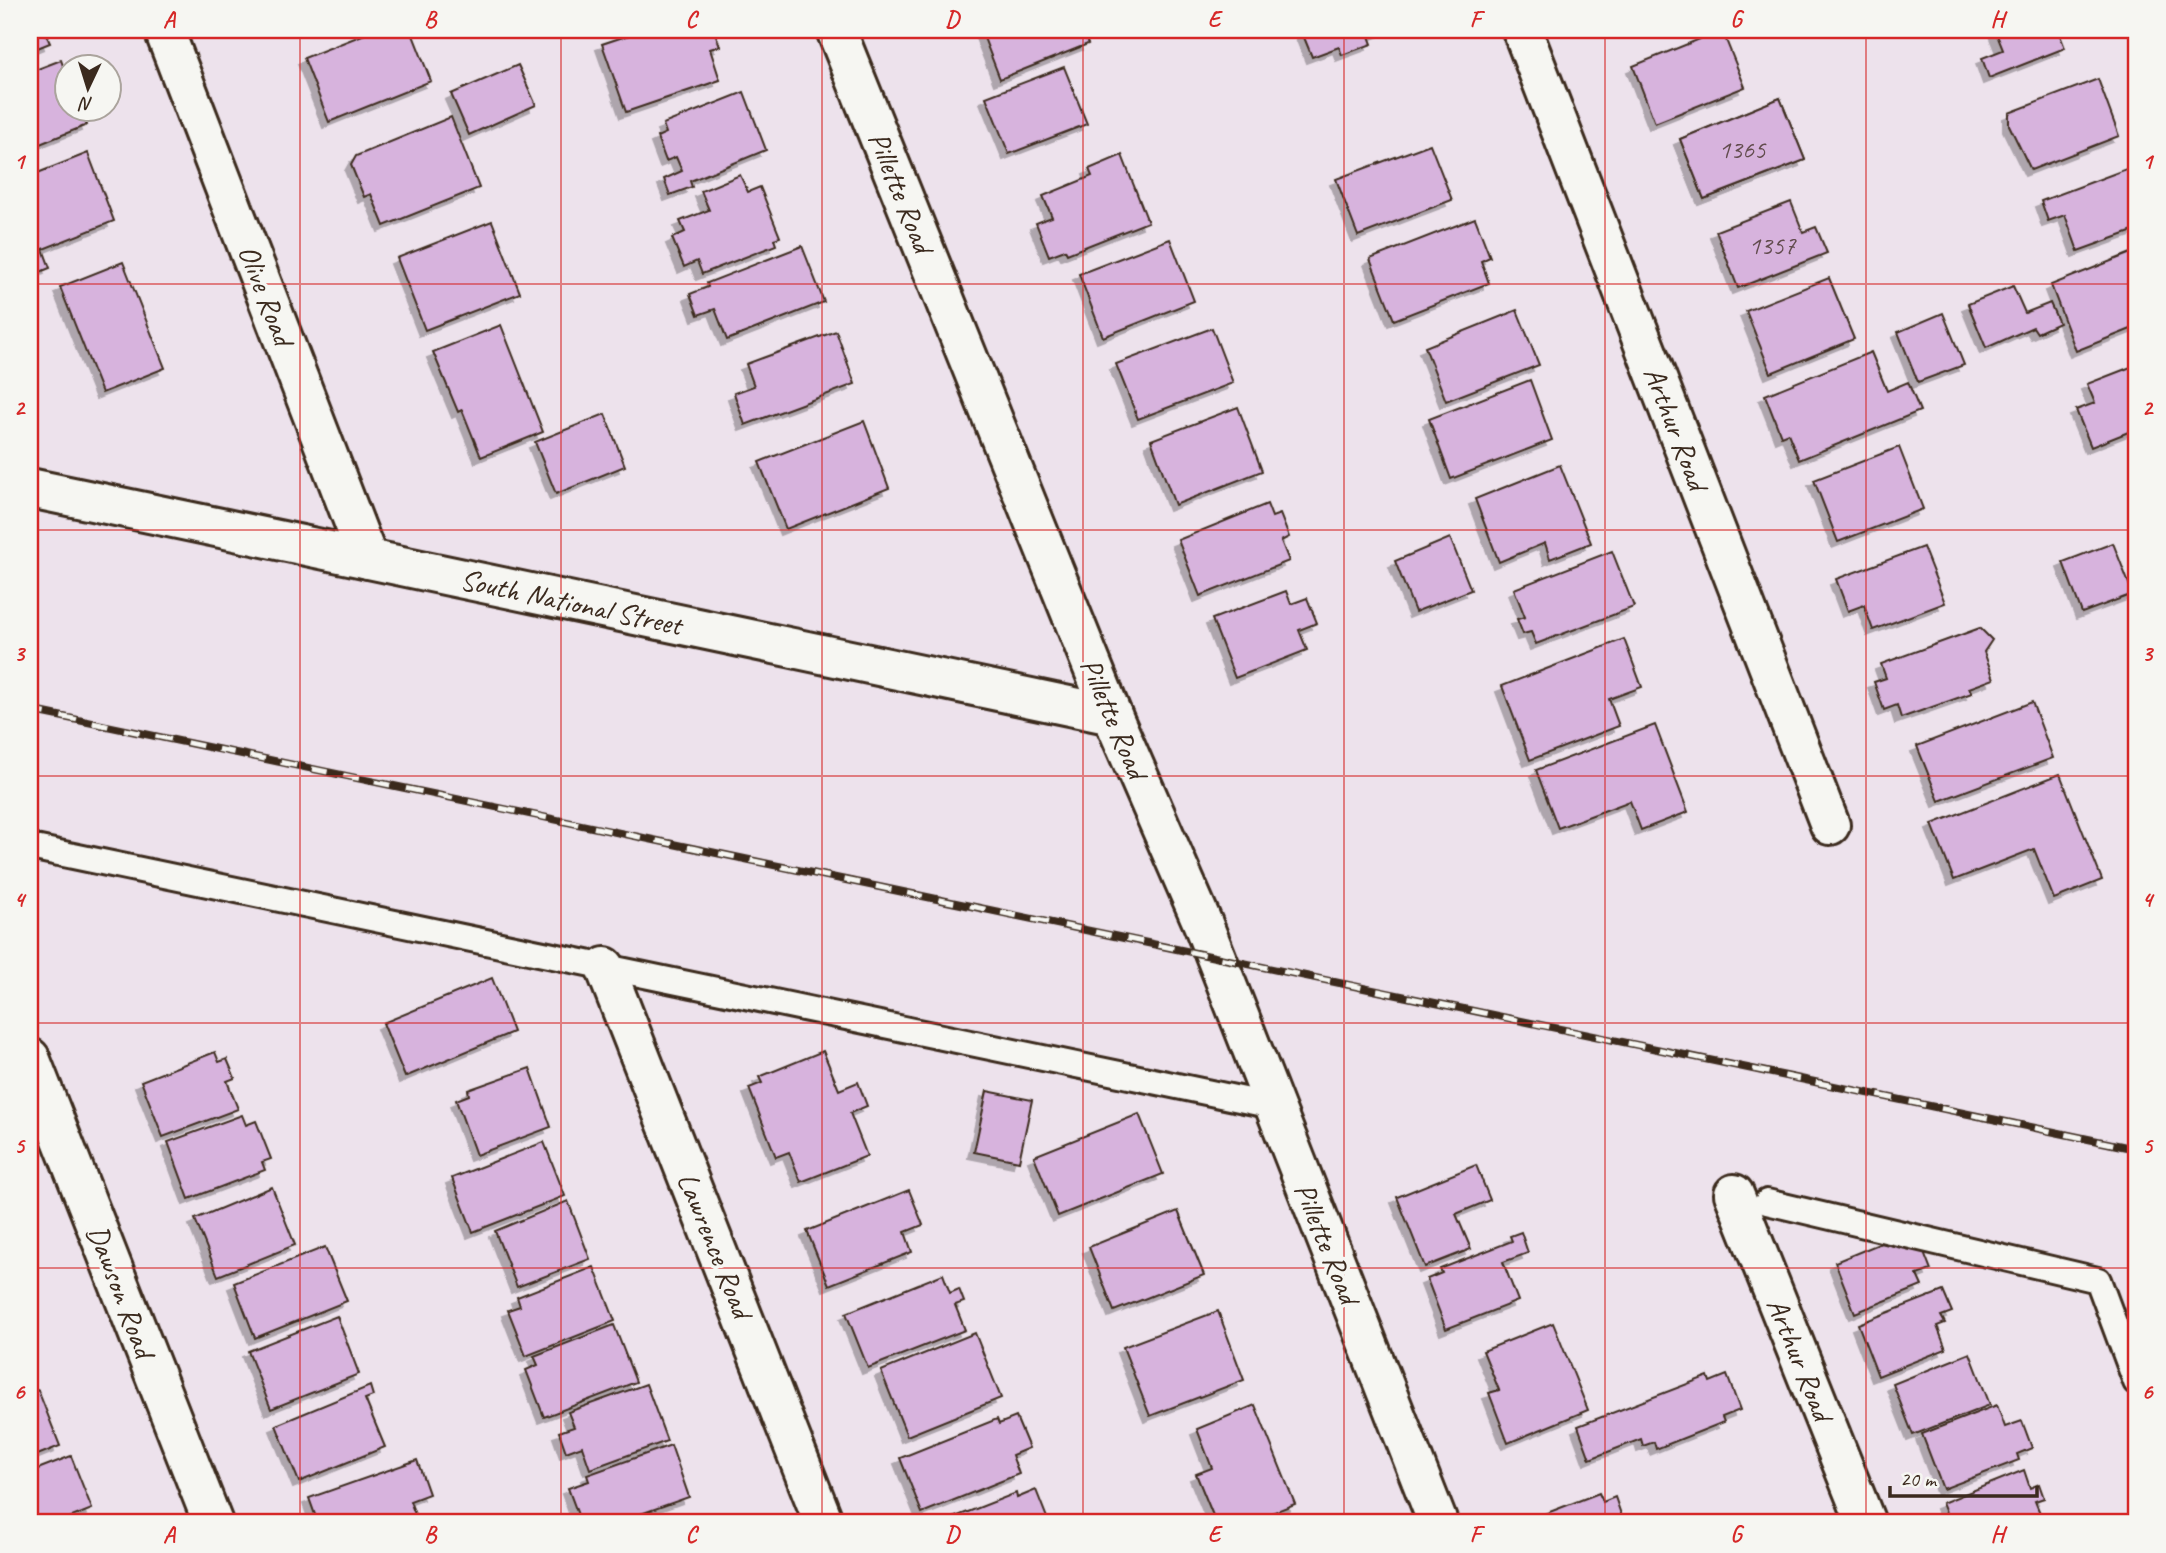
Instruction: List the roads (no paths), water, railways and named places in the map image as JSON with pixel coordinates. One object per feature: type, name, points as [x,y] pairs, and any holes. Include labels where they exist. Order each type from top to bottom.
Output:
[{"type":"street","name":"Olive Road","points":[[164,30],[368,559]]},
{"type":"street","name":"Pillette Road","points":[[836,30],[1112,715],[1203,924],[1438,1523]]},
{"type":"street","name":"Arthur Road","points":[[1522,30],[1830,825]]},
{"type":"street","name":"South National Street","points":[[30,488],[1112,715]]},
{"type":"street","name":"Lawrence Road","points":[[605,967],[824,1523]]},
{"type":"street","name":"Dawson Road","points":[[30,1058],[213,1523]]},
{"type":"street","name":"Arthur Road","points":[[1750,1198],[1866,1523]]},
{"type":"lane","points":[[30,847],[1273,1106]]},
{"type":"lane","points":[[1750,1198],[2098,1280],[2136,1382]]},
{"type":"railway","points":[[30,710],[2136,1149]]}]
